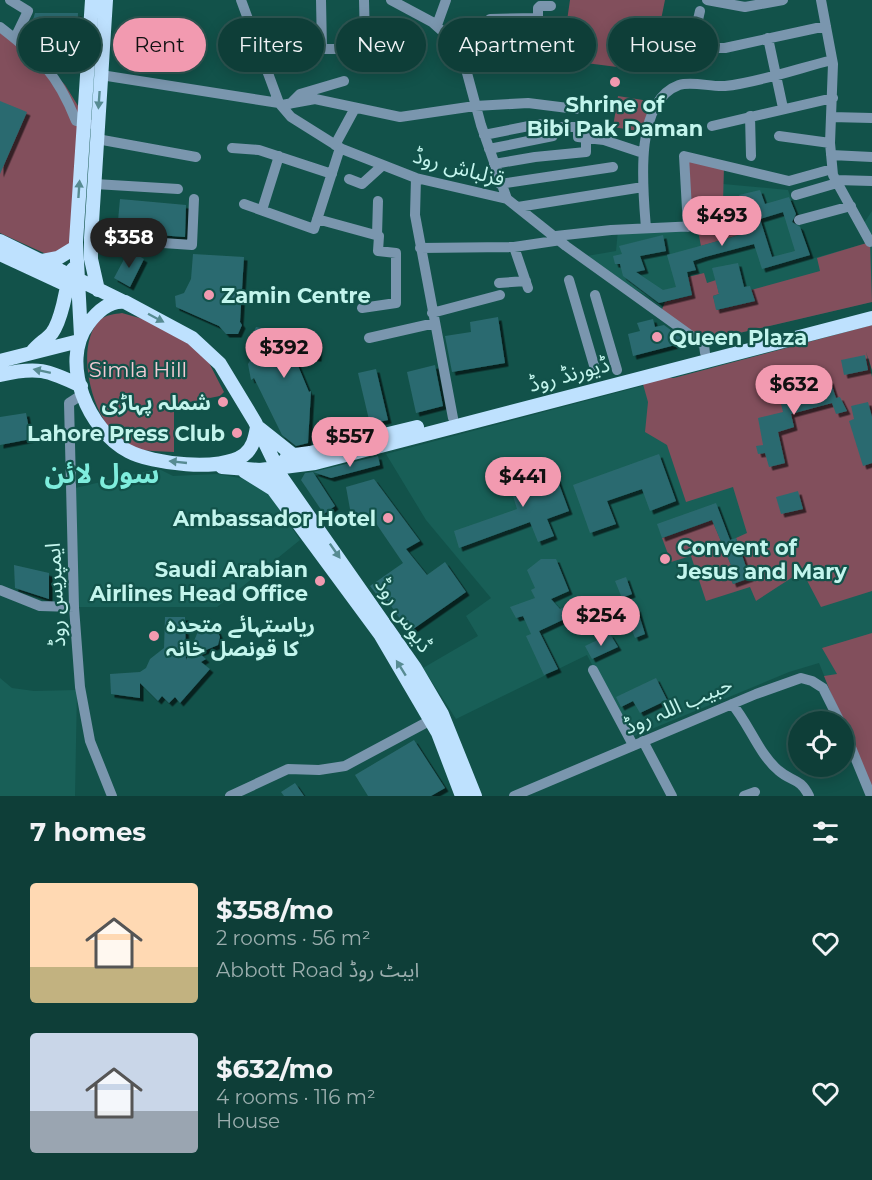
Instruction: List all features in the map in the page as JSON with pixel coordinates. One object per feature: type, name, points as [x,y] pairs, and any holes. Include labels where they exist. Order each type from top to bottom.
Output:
[{"type":"main road","points":[[93,0],[91,124],[97,140],[91,259],[98,290]]},
{"type":"main road","points":[[32,352],[53,332],[71,280],[91,124],[101,75],[106,0]]},
{"type":"main road","points":[[0,241],[42,261],[71,280],[80,339]]},
{"type":"main road","points":[[42,261],[58,258],[76,247]]},
{"type":"main road","points":[[0,254],[122,301],[157,318],[207,349],[223,369],[257,427],[293,454],[285,458],[277,469],[272,478],[273,489]]},
{"type":"main road","points":[[122,301],[102,309],[87,325],[80,339],[76,360],[82,390],[101,426],[116,443],[129,452],[157,459],[216,466],[246,454],[252,446],[257,427]]},
{"type":"main road","name":"ڈیورنڈ روڈ","points":[[293,454],[309,453],[453,418],[872,310]]},
{"type":"main road","name":"ڈیورنڈ روڈ","points":[[216,466],[242,470],[277,469],[315,463],[872,318]]},
{"type":"main road","points":[[0,361],[80,339]]},
{"type":"main road","points":[[0,375],[24,369],[40,369],[82,390]]},
{"type":"main road","name":"ڈیوس روڈ","points":[[257,427],[277,469],[410,660],[442,714],[475,796]]},
{"type":"main road","name":"ڈیوس روڈ","points":[[242,470],[273,489],[380,634],[431,720],[462,796]]},
{"type":"street","points":[[10,0],[28,11],[15,38]]},
{"type":"street","name":"قزلباش روڈ","points":[[241,0],[291,117],[338,146],[416,178],[507,199],[704,345],[705,353]]},
{"type":"street","points":[[321,0],[322,49],[336,49]]},
{"type":"street","points":[[363,0],[364,18]]},
{"type":"street","points":[[391,0],[406,6],[437,26],[446,0]]},
{"type":"street","points":[[707,0],[746,4],[783,0]]},
{"type":"street","points":[[821,0],[832,60],[830,142],[832,169],[870,242]]},
{"type":"street","points":[[538,18],[538,6],[551,6]]},
{"type":"street","points":[[698,18],[700,11]]},
{"type":"street","points":[[718,48],[826,26]]},
{"type":"street","points":[[0,27],[42,61],[63,88],[76,121],[91,124]]},
{"type":"street","points":[[768,39],[783,108]]},
{"type":"street","points":[[646,228],[643,153],[654,106],[664,95],[681,85],[726,86],[832,60]]},
{"type":"street","points":[[466,72],[484,135],[507,199]]},
{"type":"street","points":[[101,75],[284,104],[315,99],[400,117],[475,106],[528,103],[576,109]]},
{"type":"street","points":[[284,104],[300,94],[344,81]]},
{"type":"street","points":[[712,126],[832,98]]},
{"type":"street","points":[[244,204],[314,229],[332,174],[338,146],[354,110]]},
{"type":"street","points":[[750,116],[751,156]]},
{"type":"street","points":[[831,117],[872,118]]},
{"type":"street","points":[[484,135],[539,124]]},
{"type":"street","points":[[489,149],[553,136],[556,127],[579,128],[578,137],[604,140],[643,153]]},
{"type":"street","points":[[779,136],[830,142]]},
{"type":"street","points":[[494,164],[586,152],[586,138]]},
{"type":"street","points":[[97,140],[196,157]]},
{"type":"street","points":[[232,148],[259,150],[332,174]]},
{"type":"street","points":[[831,155],[872,157]]},
{"type":"street","points":[[262,210],[279,156]]},
{"type":"street","points":[[420,248],[514,247],[558,238],[646,228],[692,226],[684,156],[789,181],[832,169]]},
{"type":"street","points":[[349,179],[362,184],[383,165]]},
{"type":"street","points":[[500,184],[613,167]]},
{"type":"street","points":[[416,178],[415,215],[420,248],[453,418]]},
{"type":"street","points":[[796,195],[837,182],[872,181]]},
{"type":"street","points":[[95,184],[177,189]]},
{"type":"street","points":[[518,207],[643,187]]},
{"type":"street","points":[[91,238],[192,245],[194,199]]},
{"type":"street","points":[[362,308],[396,303],[396,253],[378,251],[380,238],[377,235],[378,201]]},
{"type":"street","points":[[799,220],[851,206]]},
{"type":"street","points":[[317,219],[377,235]]},
{"type":"street","points":[[499,283],[527,285],[514,247]]},
{"type":"street","points":[[569,280],[596,372]]},
{"type":"street","points":[[369,338],[500,295]]},
{"type":"street","points":[[595,295],[617,370]]},
{"type":"street","name":"ایمپریس روڈ","points":[[82,390],[69,403],[74,608],[80,687],[86,724],[93,749],[112,796]]},
{"type":"street","points":[[0,590],[40,606],[74,608]]},
{"type":"street","points":[[593,670],[672,796]]},
{"type":"street","name":"حبیب اللہ روڈ","points":[[514,796],[732,704],[801,678],[812,681],[823,688],[834,711]]},
{"type":"street","points":[[732,704],[746,720],[768,759],[777,770],[801,782],[809,796]]},
{"type":"street","points":[[230,796],[288,769],[319,770],[345,766],[431,720]]},
{"type":"street","points":[[854,755],[871,796]]},
{"type":"street","points":[[744,796],[755,792]]},
{"type":"shaded area","points":[[723,184],[788,190],[811,259],[870,242],[862,226],[872,211],[872,302],[722,337],[598,269],[581,257],[616,251],[618,230],[687,227]]},
{"type":"shaded area","name":"Convent of Jesus and Mary","points":[[872,325],[872,794],[854,750],[854,711],[838,711],[819,663],[789,672],[630,738],[587,655],[456,719],[423,668],[478,636],[466,616],[491,598],[426,520],[386,454]]},
{"type":"shaded area","points":[[152,470],[161,470],[173,476],[217,474],[251,480],[265,488],[300,540],[217,607],[74,607],[71,489]]},
{"type":"shaded area","points":[[0,678],[12,688],[34,691],[77,690],[75,796],[0,796]]},
{"type":"green space","points":[[570,0],[665,0],[661,18],[608,18],[608,66],[596,64],[596,18],[567,18]]},
{"type":"green space","points":[[0,27],[18,40],[18,72],[53,72],[65,85],[80,109],[70,251],[46,254],[0,233]]},
{"type":"green space","points":[[618,96],[649,101],[644,132],[613,127]]},
{"type":"green space","points":[[684,156],[724,166],[723,203],[737,204],[745,233],[701,246],[697,226],[688,227]]},
{"type":"green space","points":[[870,242],[872,302],[722,337],[695,340],[660,314],[665,302],[692,295],[688,277],[704,273],[707,283],[716,280],[719,294],[713,296],[717,310],[754,301],[751,290],[820,271],[817,258]]},
{"type":"green space","name":"Simla Hill","points":[[122,313],[157,323],[204,353],[224,392],[220,396],[174,405],[174,452],[147,451],[132,447],[119,439],[107,425],[98,408],[91,389],[88,369],[88,350],[92,333],[102,318]]},
{"type":"green space","points":[[872,325],[872,370],[866,352],[872,377],[872,591],[821,607],[802,571],[756,601],[750,587],[706,601],[691,556],[671,562],[662,538],[712,520],[731,565],[727,568],[733,584],[750,578],[736,538],[747,533],[733,487],[686,502],[667,445],[645,432],[648,402],[641,377],[674,378]]},
{"type":"green space","points":[[872,633],[872,796],[854,751],[854,711],[838,711],[824,676],[837,674],[822,648]]},
{"type":"building","points":[[35,13],[78,13],[78,18],[33,18]]},
{"type":"building","points":[[0,101],[27,112],[0,174]]},
{"type":"building","points":[[760,190],[765,204],[789,197],[796,214],[792,222],[800,227],[810,255],[762,269],[754,244],[705,257],[693,261],[696,270],[687,272],[692,295],[659,303],[623,276],[620,264],[615,264],[613,256],[622,254],[619,246],[663,235],[666,251],[640,256],[645,270],[636,272],[663,290],[676,287],[667,255],[751,232],[739,195]],"holes":[[[783,212],[795,251],[772,257],[760,219]]]},
{"type":"building","points":[[120,199],[186,205],[185,237],[117,232]]},
{"type":"building","points":[[129,250],[144,259],[130,287],[114,278]]},
{"type":"building","name":"Zamin Centre","points":[[193,254],[244,257],[240,322],[242,325],[238,334],[226,334],[219,326],[176,307],[175,296],[184,293],[191,279]]},
{"type":"building","points":[[738,263],[744,287],[750,286],[755,301],[716,310],[713,296],[719,294],[712,268]]},
{"type":"building","points":[[498,317],[505,363],[452,372],[445,336],[471,332],[470,322]]},
{"type":"building","name":"Queen Plaza","points":[[653,319],[655,327],[664,325],[687,342],[633,356],[628,334],[640,331],[637,323]]},
{"type":"building","points":[[256,327],[319,339],[318,358],[294,356],[309,392],[311,391],[308,443],[296,446],[282,435],[254,378],[251,380],[248,364],[252,357],[250,340]]},
{"type":"building","points":[[865,355],[868,370],[844,375],[841,360]]},
{"type":"building","points":[[435,365],[443,406],[416,413],[407,372]]},
{"type":"building","points":[[376,369],[388,420],[370,424],[358,373]]},
{"type":"building","points":[[830,380],[836,398],[840,397],[847,411],[836,414],[832,403],[791,414],[794,427],[778,432],[785,463],[769,467],[765,453],[758,454],[756,446],[763,445],[758,418],[783,412],[778,392]]},
{"type":"building","points":[[868,402],[872,417],[872,463],[863,466],[849,421],[854,419],[851,406]]},
{"type":"building","points":[[26,413],[31,439],[0,445],[0,417]]},
{"type":"building","points":[[659,454],[676,501],[650,511],[642,489],[607,501],[616,524],[590,533],[573,485]]},
{"type":"building","points":[[378,456],[380,465],[331,478],[313,472]]},
{"type":"building","points":[[552,465],[569,511],[547,519],[554,536],[538,542],[530,522],[459,548],[454,531],[517,509],[508,479]]},
{"type":"building","points":[[313,472],[335,506],[324,514],[301,480],[305,473]]},
{"type":"building","points":[[374,479],[420,541],[406,549],[427,575],[445,562],[466,592],[409,632],[387,600],[383,603],[370,586],[403,563],[371,516],[352,520],[346,487]]},
{"type":"building","points":[[798,491],[803,509],[781,514],[776,497]]},
{"type":"building","points":[[716,503],[730,540],[736,538],[750,578],[733,584],[727,568],[731,565],[712,520],[662,538],[657,524]]},
{"type":"building","points":[[541,559],[556,559],[569,591],[551,599],[560,609],[567,606],[571,616],[539,631],[558,669],[544,675],[526,636],[531,634],[523,616],[516,618],[510,607],[535,598],[531,590],[535,588],[527,570]]},
{"type":"building","points":[[14,565],[49,573],[49,599],[15,588]]},
{"type":"building","points":[[626,577],[632,594],[622,598],[615,581]]},
{"type":"building","points":[[637,608],[645,634],[635,638],[625,612]]},
{"type":"building","points":[[165,617],[185,617],[186,660],[199,629],[210,626],[217,630],[220,637],[218,645],[199,653],[206,659],[201,662],[210,669],[180,703],[175,697],[169,703],[162,696],[158,701],[140,683],[140,698],[111,694],[110,674],[140,672],[146,668],[150,659],[164,648]]},
{"type":"building","points":[[610,634],[618,647],[592,659],[585,646]]},
{"type":"building","points":[[656,678],[667,700],[640,713],[633,701],[621,707],[616,697]]},
{"type":"building","points":[[414,740],[445,788],[431,796],[368,796],[355,775]]},
{"type":"building","points":[[295,783],[304,796],[284,796],[281,792]]},
{"type":"place","name":"Shrine of Bibi Pak Daman","points":[[615,82]]},
{"type":"place","name":"Zamin Centre","points":[[209,295]]},
{"type":"place","name":"Queen Plaza","points":[[657,337]]},
{"type":"place","name":"شملہ پہاڑی","points":[[223,402]]},
{"type":"place","name":"Lahore Press Club","points":[[237,433]]},
{"type":"place","name":"Ambassador Hotel","points":[[388,518]]},
{"type":"place","name":"Convent of Jesus and Mary","points":[[665,559]]},
{"type":"place","name":"Saudi Arabian Airlines Head Office","points":[[320,581]]},
{"type":"place","name":"ریاستہائے متحدہ کا قونصل خانہ","points":[[154,636]]},
{"type":"district","name":"سول لائن","points":[[102,473]]}]
